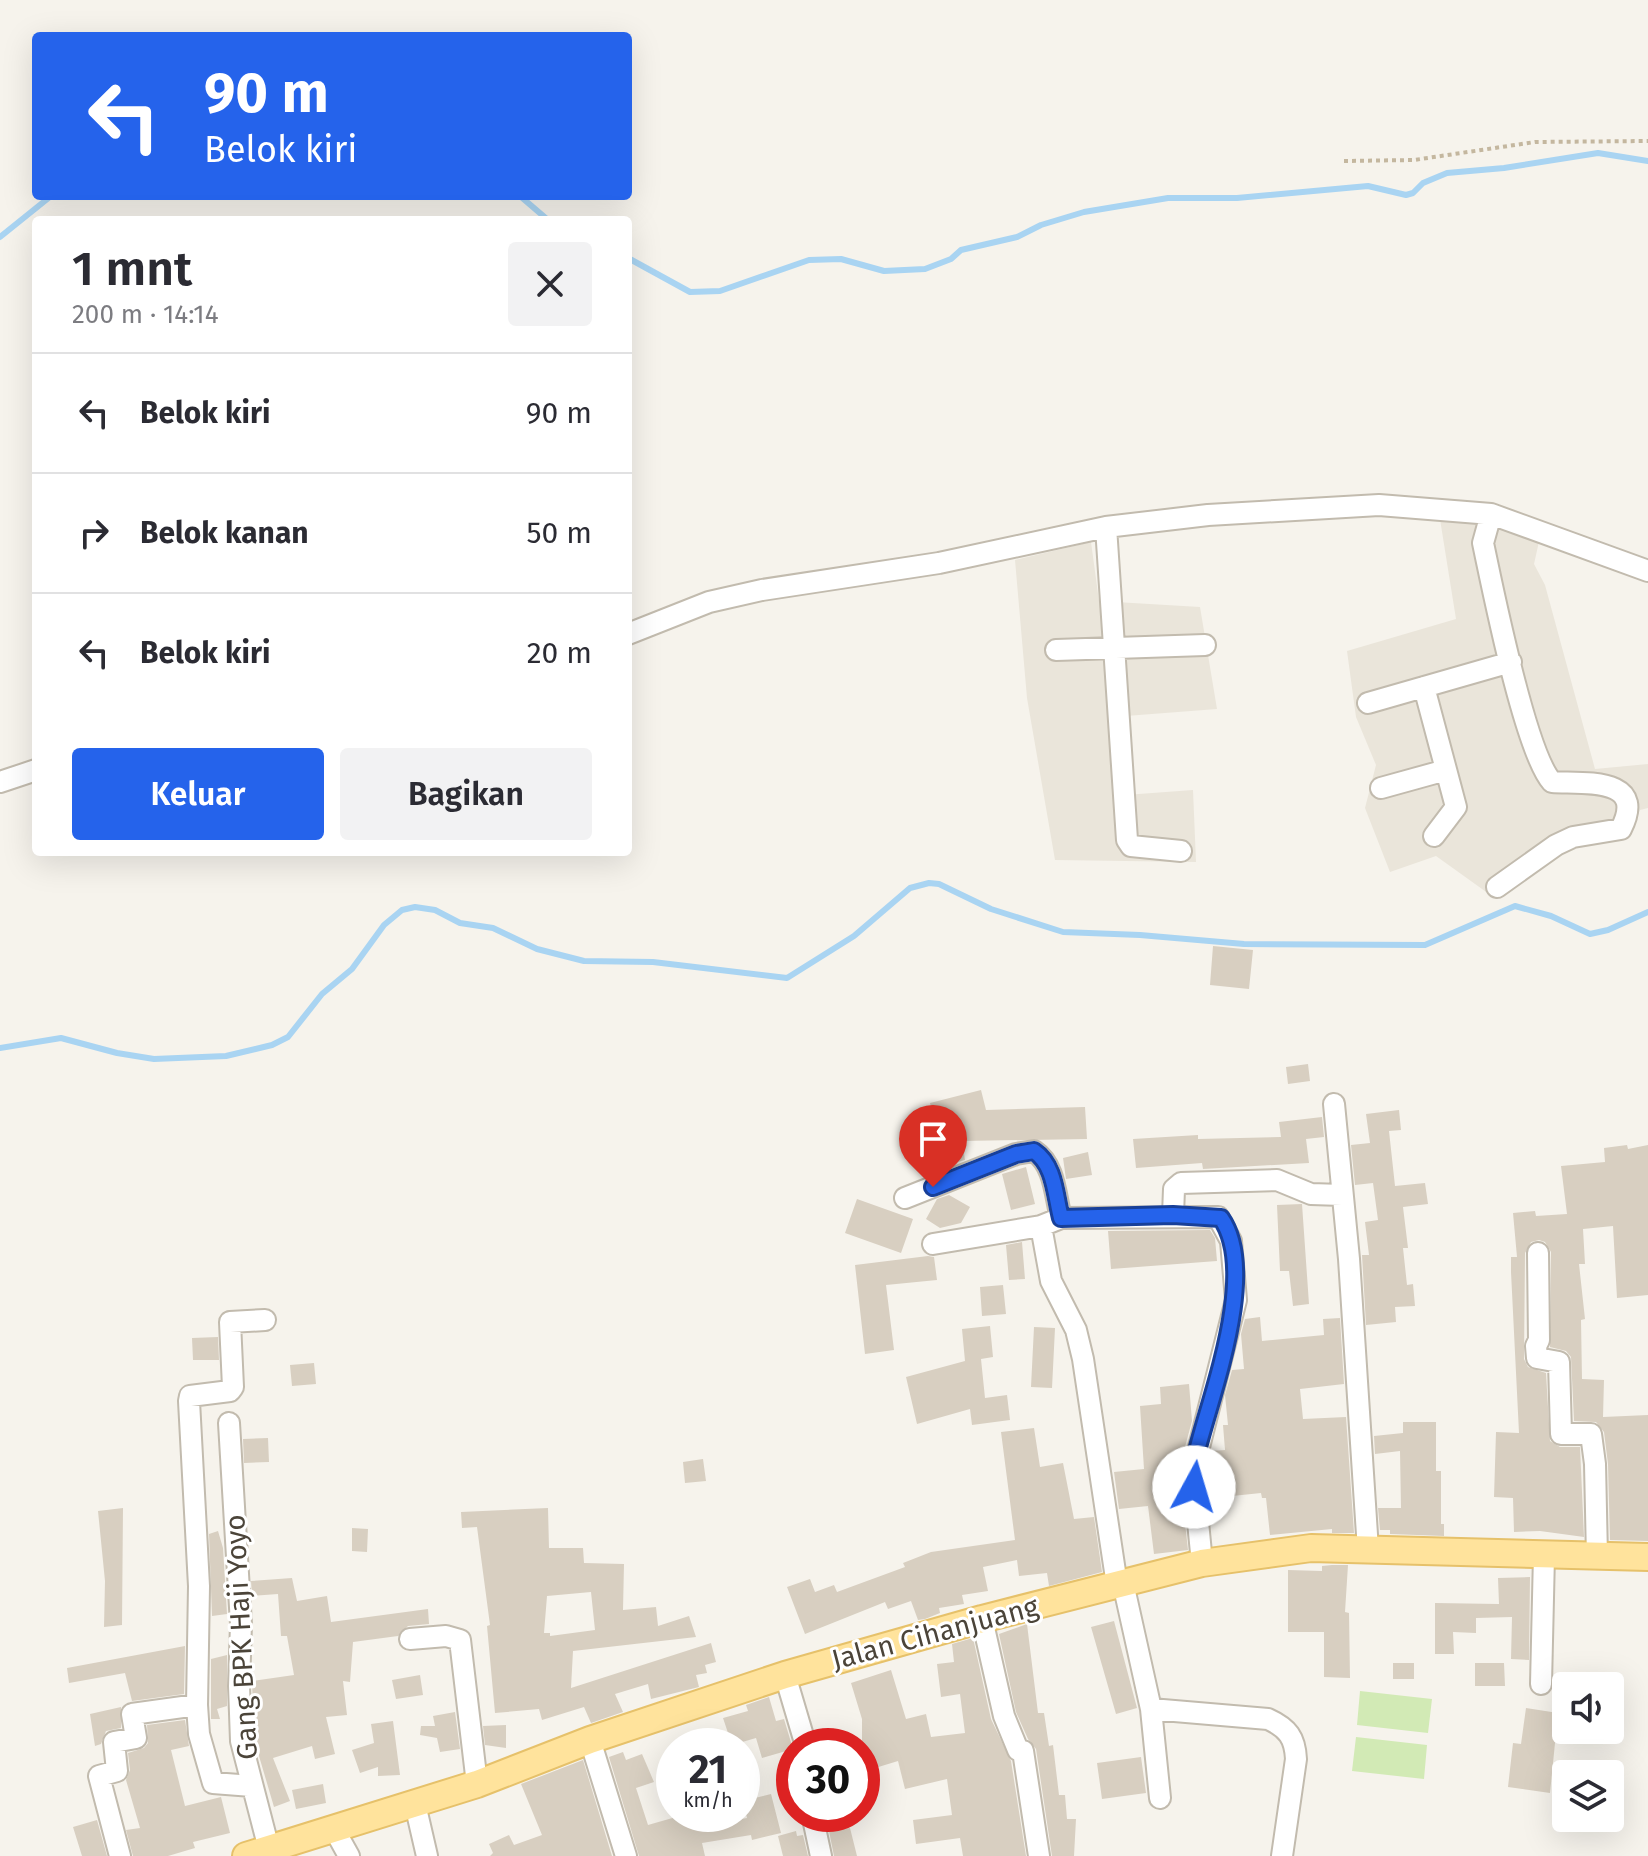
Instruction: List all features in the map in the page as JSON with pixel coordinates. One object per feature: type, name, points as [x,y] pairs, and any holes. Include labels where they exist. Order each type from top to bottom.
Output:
[{"type":"main road","name":"Jalan Cihanjuang","points":[[258,1853],[477,1784],[590,1740],[785,1675],[982,1619],[1202,1563],[1311,1548],[1648,1557]]},
{"type":"street","points":[[632,632],[709,602],[762,590],[939,563],[1106,527],[1208,515],[1379,505],[1491,514],[1648,571]]},
{"type":"street","points":[[1491,514],[1483,543],[1532,742],[1545,775],[1552,782],[1614,784],[1624,790],[1631,803],[1630,816],[1621,829],[1573,837],[1556,845],[1497,887]]},
{"type":"street","points":[[1106,527],[1127,840],[1131,846],[1181,851]]},
{"type":"street","points":[[1056,650],[1205,645]]},
{"type":"street","points":[[1368,703],[1511,662]]},
{"type":"street","points":[[1424,687],[1456,807],[1434,836]]},
{"type":"street","points":[[1381,788],[1446,770]]},
{"type":"street","points":[[0,782],[32,771]]},
{"type":"street","points":[[1334,1104],[1368,1550]]},
{"type":"street","points":[[905,1198],[1016,1154],[1034,1151],[1045,1158],[1061,1218]]},
{"type":"street","points":[[1173,1215],[1174,1189],[1181,1183],[1277,1180],[1311,1194],[1342,1195]]},
{"type":"street","points":[[933,1244],[1041,1226],[1061,1218],[1173,1215],[1221,1218],[1231,1241],[1236,1300],[1193,1471],[1202,1563]]},
{"type":"street","points":[[1041,1226],[1051,1281],[1076,1330],[1083,1359],[1120,1584],[1151,1709],[1160,1798]]},
{"type":"street","points":[[1538,1253],[1540,1326],[1537,1358],[1559,1362],[1561,1434],[1591,1434],[1595,1464],[1597,1557]]},
{"type":"street","points":[[252,1786],[213,1783],[199,1734],[199,1586],[189,1401],[190,1396],[230,1391],[233,1387],[230,1322],[265,1320]]},
{"type":"street","name":"Gang BPK Haji Yoyo","points":[[229,1423],[241,1624],[241,1741],[252,1786],[258,1853]]},
{"type":"street","points":[[1541,1684],[1544,1555]]},
{"type":"street","points":[[982,1619],[1004,1716],[1018,1750],[1023,1751],[1039,1856]]},
{"type":"street","points":[[410,1639],[446,1636],[460,1640],[477,1784]]},
{"type":"street","points":[[785,1675],[801,1728]]},
{"type":"street","points":[[120,1856],[99,1776],[117,1771],[114,1742],[136,1738],[132,1714],[197,1705]]},
{"type":"street","points":[[1151,1709],[1268,1719],[1289,1733],[1295,1745],[1296,1759],[1282,1856]]},
{"type":"street","points":[[590,1740],[626,1856]]},
{"type":"street","points":[[415,1804],[427,1856]]},
{"type":"street","points":[[334,1829],[349,1856]]},
{"type":"street","points":[[816,1832],[821,1856]]},
{"type":"path","points":[[1344,161],[1414,160],[1535,142],[1648,141]]},
{"type":"shaded area","points":[[1439,513],[1540,537],[1534,564],[1545,585],[1595,769],[1648,764],[1648,808],[1640,810],[1629,836],[1573,845],[1496,899],[1436,856],[1390,872],[1365,808],[1376,765],[1356,717],[1347,651],[1456,619]]},
{"type":"shaded area","points":[[1091,542],[1099,601],[1200,607],[1217,709],[1113,717],[1125,795],[1193,790],[1196,862],[1055,860],[1027,698],[1015,560]]},
{"type":"green space","points":[[1360,1691],[1432,1699],[1428,1733],[1357,1725]]},
{"type":"green space","points":[[1356,1737],[1427,1745],[1424,1779],[1352,1771]]},
{"type":"building","points":[[1213,946],[1253,950],[1249,989],[1210,985]]},
{"type":"building","points":[[1308,1064],[1310,1081],[1288,1084],[1286,1067]]},
{"type":"building","points":[[981,1090],[986,1110],[1085,1107],[1087,1139],[962,1141],[965,1160],[929,1170],[926,1152],[942,1150],[930,1103]]},
{"type":"building","points":[[1399,1110],[1401,1130],[1389,1131],[1395,1186],[1425,1183],[1428,1204],[1403,1207],[1408,1248],[1403,1248],[1407,1285],[1413,1284],[1415,1306],[1395,1307],[1396,1322],[1366,1325],[1362,1255],[1369,1255],[1365,1222],[1378,1220],[1373,1183],[1355,1185],[1351,1145],[1370,1143],[1366,1114]]},
{"type":"building","points":[[1322,1117],[1324,1137],[1306,1139],[1309,1163],[1203,1169],[1202,1163],[1136,1168],[1133,1139],[1198,1135],[1198,1139],[1281,1137],[1279,1122]]},
{"type":"building","points":[[1627,1145],[1628,1149],[1648,1145],[1648,1295],[1617,1298],[1613,1226],[1583,1229],[1585,1264],[1579,1264],[1585,1319],[1581,1320],[1582,1379],[1604,1380],[1603,1417],[1648,1415],[1648,1541],[1610,1540],[1604,1432],[1596,1422],[1574,1421],[1571,1357],[1566,1351],[1550,1347],[1551,1252],[1545,1242],[1539,1240],[1531,1242],[1525,1253],[1524,1359],[1528,1367],[1546,1373],[1550,1441],[1560,1447],[1580,1447],[1584,1537],[1540,1531],[1514,1532],[1513,1498],[1494,1497],[1496,1432],[1519,1433],[1511,1272],[1511,1257],[1517,1257],[1513,1213],[1535,1211],[1536,1216],[1567,1214],[1561,1166],[1605,1162],[1604,1148]]},
{"type":"building","points":[[1088,1152],[1092,1175],[1066,1179],[1063,1158]]},
{"type":"building","points":[[1026,1167],[1035,1204],[1011,1210],[1002,1174]]},
{"type":"building","points":[[949,1195],[970,1207],[961,1223],[940,1228],[926,1219],[937,1199]]},
{"type":"building","points":[[857,1199],[913,1219],[901,1253],[845,1233]]},
{"type":"building","points":[[1302,1204],[1309,1304],[1293,1306],[1289,1271],[1280,1271],[1277,1205]]},
{"type":"building","points":[[1210,1230],[1215,1238],[1217,1261],[1111,1269],[1108,1231]]},
{"type":"building","points":[[1022,1242],[1025,1279],[1009,1280],[1006,1245]]},
{"type":"building","points":[[934,1257],[937,1280],[886,1285],[894,1350],[865,1354],[855,1265]]},
{"type":"building","points":[[1003,1285],[1006,1314],[982,1316],[980,1287]]},
{"type":"building","points":[[1260,1317],[1262,1341],[1324,1335],[1323,1319],[1340,1318],[1344,1384],[1300,1389],[1303,1419],[1346,1417],[1354,1533],[1332,1533],[1332,1529],[1270,1535],[1266,1498],[1262,1498],[1261,1493],[1213,1498],[1209,1461],[1211,1451],[1225,1450],[1223,1425],[1228,1425],[1225,1395],[1232,1370],[1244,1369],[1241,1334],[1245,1319]]},
{"type":"building","points":[[990,1326],[993,1357],[981,1359],[985,1398],[1007,1395],[1010,1420],[972,1425],[970,1409],[917,1424],[906,1377],[965,1361],[962,1329]]},
{"type":"building","points":[[1034,1327],[1055,1328],[1052,1388],[1031,1387]]},
{"type":"building","points":[[218,1337],[219,1360],[193,1360],[192,1338]]},
{"type":"building","points":[[314,1363],[316,1384],[292,1386],[290,1365]]},
{"type":"building","points":[[1189,1384],[1192,1421],[1179,1469],[1188,1550],[1154,1554],[1148,1506],[1119,1509],[1114,1472],[1144,1469],[1140,1406],[1161,1404],[1160,1387]]},
{"type":"building","points":[[1403,1422],[1436,1422],[1436,1471],[1441,1471],[1441,1524],[1444,1524],[1444,1536],[1390,1534],[1390,1530],[1380,1530],[1378,1508],[1401,1508],[1400,1451],[1375,1454],[1374,1436],[1403,1433]]},
{"type":"building","points":[[1034,1428],[1040,1467],[1063,1463],[1074,1519],[1094,1517],[1102,1572],[1049,1586],[1047,1573],[1019,1576],[1017,1560],[983,1567],[988,1591],[962,1595],[964,1604],[939,1608],[940,1613],[925,1619],[918,1620],[911,1601],[888,1609],[885,1602],[805,1634],[787,1587],[810,1579],[815,1592],[834,1585],[837,1592],[905,1567],[903,1563],[931,1552],[1015,1540],[1001,1432]]},
{"type":"building","points":[[268,1438],[269,1462],[244,1463],[243,1439]]},
{"type":"building","points":[[703,1459],[706,1481],[685,1483],[683,1462]]},
{"type":"building","points":[[123,1508],[122,1625],[104,1627],[105,1581],[98,1511]]},
{"type":"building","points":[[548,1508],[549,1548],[583,1548],[584,1563],[624,1564],[623,1610],[656,1607],[658,1626],[689,1616],[696,1637],[573,1651],[571,1688],[711,1643],[716,1662],[705,1665],[707,1673],[696,1675],[699,1687],[651,1699],[648,1684],[615,1694],[623,1712],[591,1723],[584,1707],[542,1720],[539,1709],[495,1713],[487,1626],[490,1625],[477,1527],[462,1528],[461,1512]],"holes":[[[591,1592],[595,1630],[550,1636],[550,1633],[544,1633],[547,1596]]]},
{"type":"building","points":[[352,1528],[368,1529],[367,1552],[352,1551]]},
{"type":"building","points":[[218,1531],[223,1548],[227,1614],[212,1616],[209,1534]]},
{"type":"building","points":[[1348,1565],[1345,1612],[1349,1613],[1350,1678],[1324,1677],[1324,1632],[1288,1632],[1288,1570],[1322,1571],[1322,1566]]},
{"type":"building","points":[[1530,1577],[1529,1660],[1511,1659],[1512,1617],[1476,1618],[1476,1633],[1453,1632],[1454,1654],[1435,1654],[1435,1603],[1499,1604],[1498,1578]]},
{"type":"building","points":[[292,1578],[297,1601],[327,1596],[331,1622],[428,1609],[429,1624],[408,1626],[398,1636],[353,1642],[350,1682],[343,1681],[347,1715],[326,1717],[335,1754],[315,1759],[312,1746],[273,1758],[290,1801],[274,1807],[254,1739],[252,1681],[294,1675],[287,1636],[281,1636],[278,1594],[252,1596],[251,1581]]},
{"type":"building","points":[[1114,1621],[1137,1708],[1116,1714],[1091,1627]]},
{"type":"building","points":[[1027,1624],[1038,1713],[1044,1713],[1049,1746],[1053,1745],[1059,1795],[1065,1795],[1067,1819],[1076,1819],[1074,1856],[1052,1856],[1036,1749],[1016,1712],[999,1634]]},
{"type":"building","points":[[973,1638],[991,1719],[1011,1761],[1026,1856],[963,1856],[960,1838],[916,1844],[913,1820],[952,1815],[947,1779],[905,1789],[898,1761],[880,1766],[880,1728],[862,1728],[851,1683],[891,1670],[906,1719],[926,1714],[931,1737],[965,1733],[960,1694],[941,1697],[937,1664],[954,1662],[952,1644]]},
{"type":"building","points":[[185,1646],[184,1694],[132,1701],[125,1673],[69,1683],[67,1668]]},
{"type":"building","points":[[227,1655],[227,1706],[217,1709],[220,1719],[211,1719],[211,1659]]},
{"type":"building","points":[[1393,1663],[1414,1663],[1414,1679],[1393,1679]]},
{"type":"building","points":[[1475,1663],[1504,1663],[1505,1686],[1475,1686]]},
{"type":"building","points":[[420,1675],[423,1695],[396,1699],[392,1680]]},
{"type":"building","points":[[769,1697],[776,1721],[784,1719],[787,1728],[776,1728],[776,1754],[762,1758],[760,1728],[726,1728],[723,1718],[748,1711],[746,1705]]},
{"type":"building","points":[[121,1707],[121,1728],[106,1731],[101,1744],[95,1746],[90,1714]]},
{"type":"building","points":[[1526,1708],[1552,1712],[1552,1744],[1555,1744],[1550,1793],[1508,1787],[1513,1743],[1521,1744]]},
{"type":"building","points":[[455,1712],[460,1749],[440,1752],[437,1738],[420,1735],[421,1726],[435,1726],[433,1716]]},
{"type":"building","points":[[185,1720],[189,1746],[171,1750],[185,1806],[221,1797],[230,1833],[193,1842],[195,1848],[168,1856],[133,1856],[126,1830],[140,1828],[126,1780],[130,1770],[128,1753],[144,1748],[148,1743],[147,1725]]},
{"type":"building","points":[[393,1721],[400,1775],[378,1776],[378,1767],[360,1773],[352,1750],[374,1743],[371,1724]]},
{"type":"building","points":[[506,1725],[506,1748],[485,1745],[483,1726]]},
{"type":"building","points":[[623,1752],[626,1760],[642,1754],[654,1782],[636,1788],[648,1825],[656,1823],[656,1832],[760,1832],[760,1797],[771,1794],[776,1814],[776,1832],[781,1833],[752,1840],[751,1835],[702,1843],[705,1856],[639,1856],[609,1757]]},
{"type":"building","points":[[1141,1757],[1146,1793],[1102,1799],[1097,1763]]},
{"type":"building","points":[[583,1760],[612,1856],[490,1856],[493,1853],[489,1844],[509,1835],[514,1845],[542,1835],[521,1784]]},
{"type":"building","points":[[323,1784],[326,1803],[296,1809],[292,1790]]},
{"type":"building","points":[[97,1820],[107,1856],[82,1856],[73,1827]]},
{"type":"building","points":[[792,1832],[796,1832],[797,1836],[803,1835],[808,1856],[783,1856],[778,1836]]},
{"type":"building","points":[[829,1832],[851,1832],[857,1856],[834,1856]]},
{"type":"waterway","points":[[632,260],[690,292],[720,291],[809,260],[841,259],[884,271],[925,269],[951,259],[961,250],[1017,237],[1041,225],[1084,212],[1168,198],[1237,198],[1368,186],[1406,195],[1413,193],[1423,183],[1447,173],[1504,168],[1598,153],[1648,161]]},
{"type":"waterway","points":[[0,237],[46,200]]},
{"type":"waterway","points":[[525,200],[543,216]]},
{"type":"waterway","points":[[0,1048],[61,1038],[154,1059],[226,1056],[272,1045],[288,1037],[322,994],[352,969],[384,925],[402,910],[415,907],[435,910],[460,923],[493,928],[537,949],[584,961],[653,962],[787,978],[854,936],[910,888],[929,883],[939,884],[991,909],[1063,932],[1244,944],[1425,945],[1515,906],[1551,916],[1590,934],[1608,930],[1648,912]]},
{"type":"route","points":[[933,1187],[1016,1154],[1034,1151],[1045,1158],[1061,1218],[1173,1215],[1221,1218],[1231,1241],[1236,1300],[1198,1447],[1193,1471],[1194,1487]]}]
